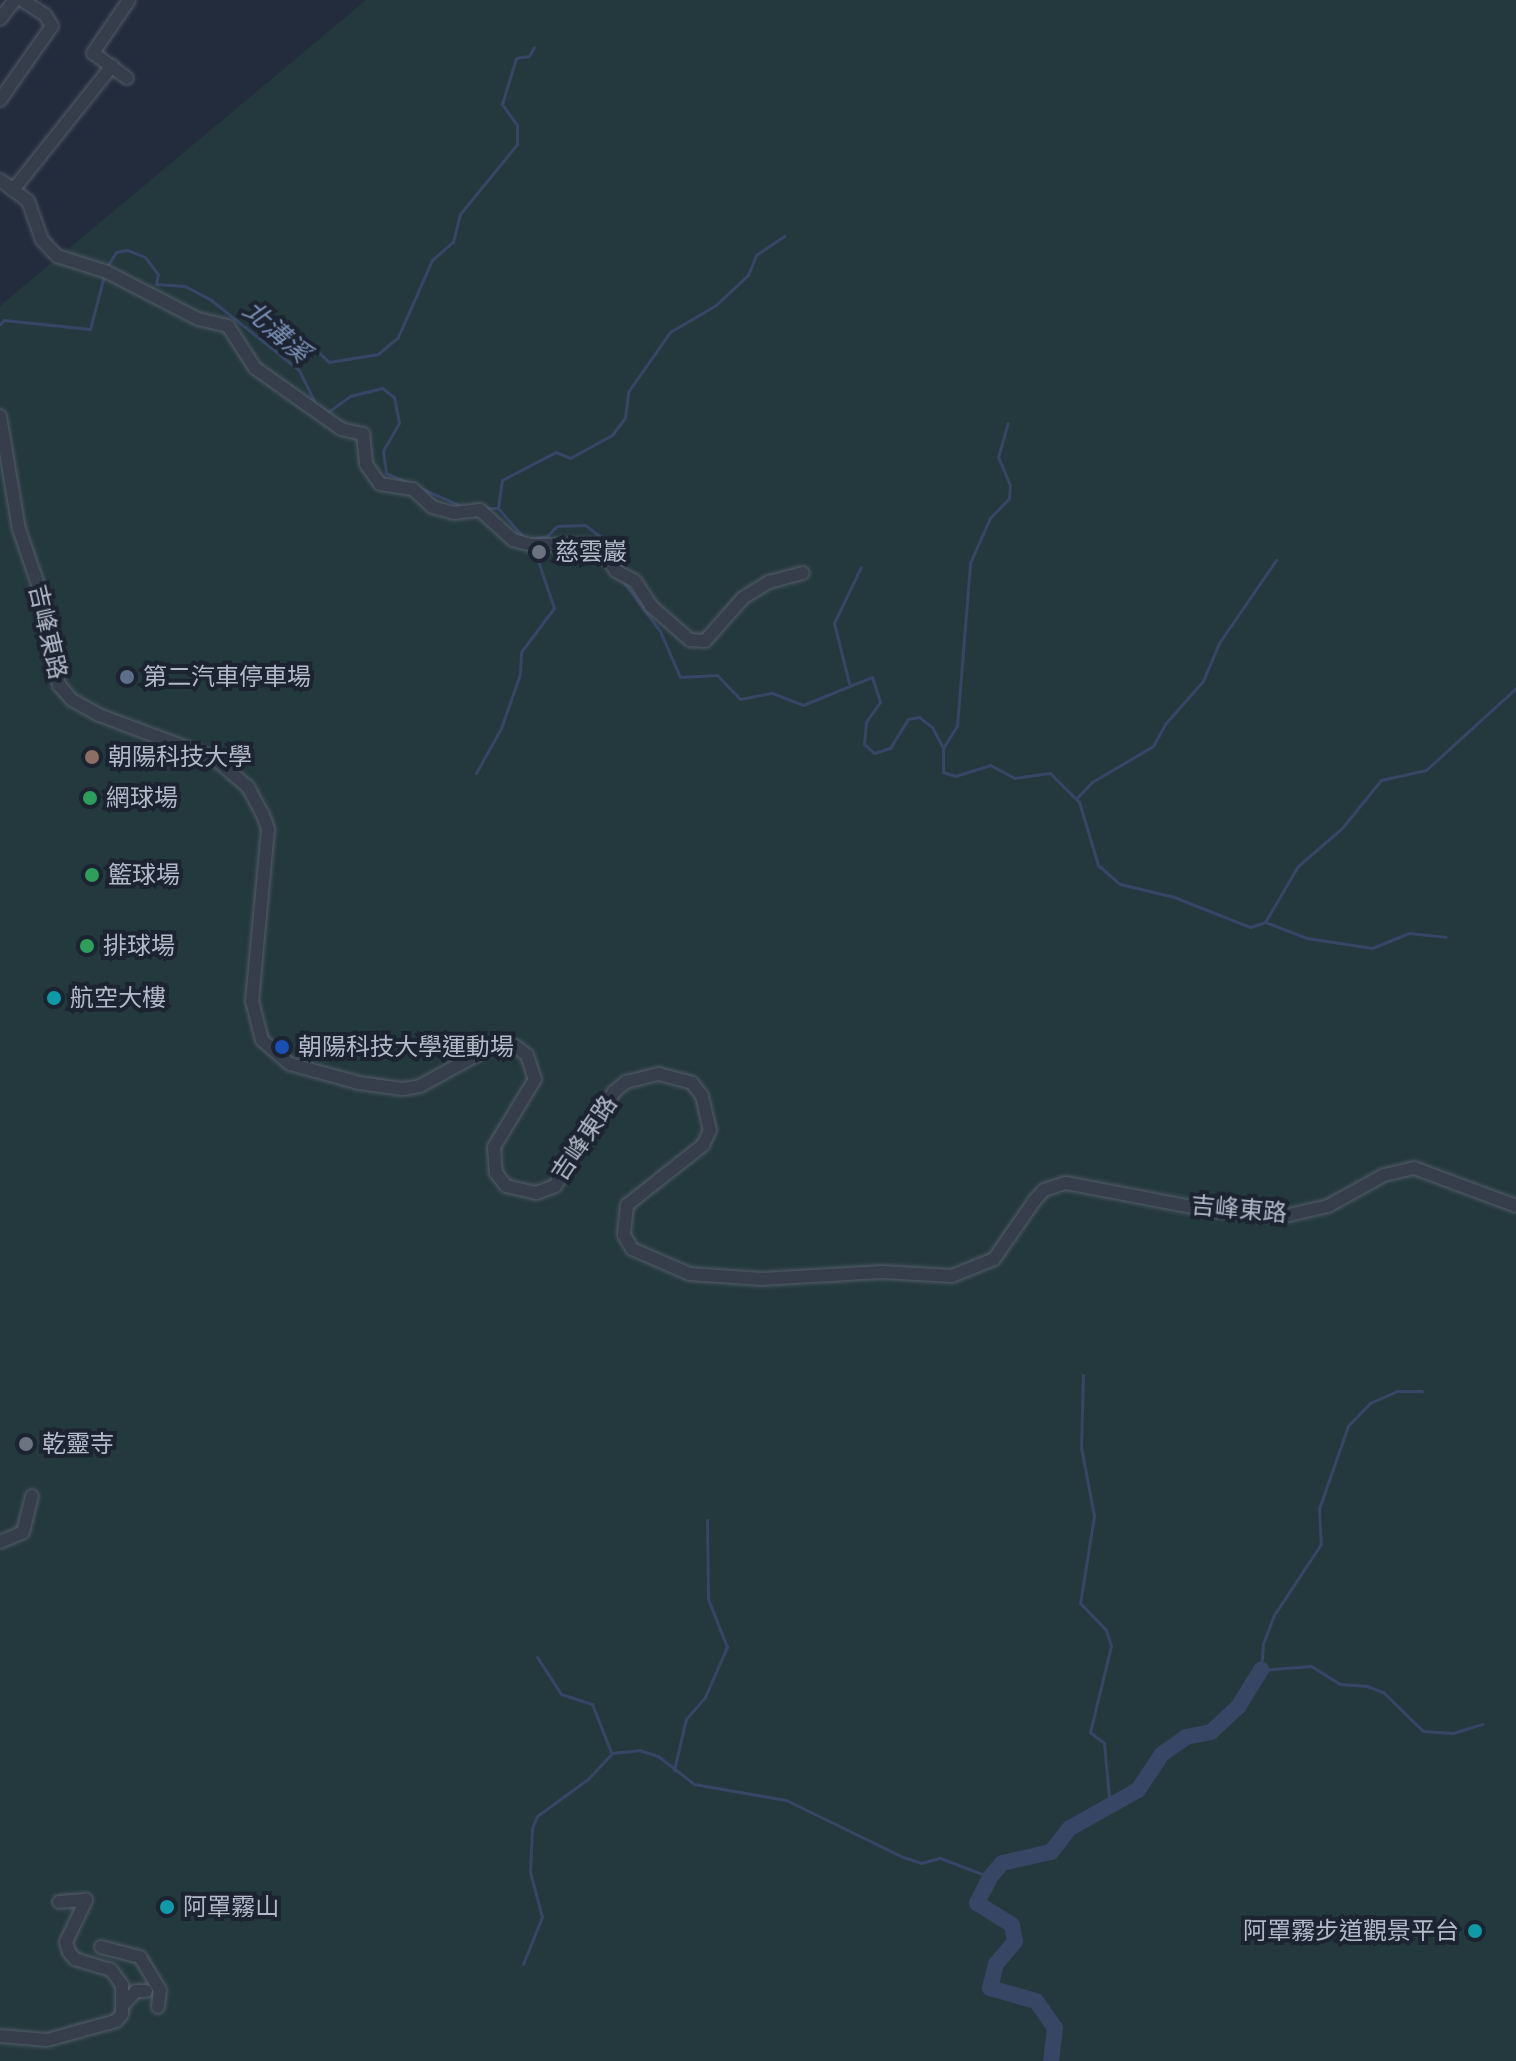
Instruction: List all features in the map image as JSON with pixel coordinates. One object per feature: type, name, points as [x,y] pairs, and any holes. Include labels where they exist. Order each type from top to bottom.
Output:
[{"type":"street","points":[[0,19],[15,0]]},
{"type":"street","points":[[0,100],[52,26],[22,0]]},
{"type":"street","points":[[127,78],[93,53],[129,0]]},
{"type":"street","points":[[13,190],[112,66]]},
{"type":"street","points":[[0,180],[28,201],[42,240],[57,256],[104,270],[165,305],[228,326],[255,368],[341,429],[363,434],[366,464],[380,484],[413,489],[432,507],[454,513],[480,510],[513,540],[535,545],[598,545],[690,640],[705,641],[743,598],[769,582],[803,573]]},
{"type":"street","name":"吉峰東路","points":[[0,416],[19,529],[42,596],[59,685],[72,700],[99,715],[214,758],[248,787],[263,815],[268,829],[252,1001],[262,1040],[290,1064],[359,1083],[403,1089],[420,1086],[489,1048],[515,1046],[527,1055],[535,1079],[494,1147],[496,1173],[506,1186],[536,1193],[555,1186],[614,1092],[626,1082],[659,1074],[692,1083],[702,1096],[710,1130],[703,1145],[632,1199],[622,1220],[624,1235],[632,1249],[690,1274],[762,1279],[882,1272],[952,1276],[994,1259],[1044,1190],[1066,1183],[1213,1211],[1289,1215],[1328,1206],[1384,1175],[1414,1168],[1516,1206]]},
{"type":"street","points":[[0,1542],[23,1532],[32,1496]]},
{"type":"street","points":[[59,1902],[86,1900],[66,1942],[69,1952],[75,1959],[111,1970],[122,1985],[123,2005]]},
{"type":"street","points":[[101,1947],[140,1957],[160,1990],[158,2007]]},
{"type":"street","points":[[0,2036],[47,2040],[116,2021],[123,2005],[136,1991],[146,1991]]},
{"type":"green space","points":[[366,0],[1516,0],[1516,2061],[0,2061],[0,306]]},
{"type":"waterway","points":[[264,342],[284,338],[309,343],[329,362],[378,354],[398,337],[432,260],[453,242],[460,214],[517,144],[517,125],[502,104],[516,58],[529,56],[534,47]]},
{"type":"waterway","points":[[498,508],[502,480],[556,452],[570,458],[612,435],[625,418],[628,392],[670,332],[716,305],[748,275],[756,255],[784,236]]},
{"type":"waterway","name":"北溝溪","points":[[106,268],[116,252],[127,250],[145,257],[158,274],[156,284],[185,286],[211,300],[299,370],[316,405],[328,412],[350,396],[382,388],[394,397],[399,423],[383,451],[386,473],[461,506]]},
{"type":"waterway","name":"北溝溪","points":[[0,324],[4,320],[90,329],[104,276]]},
{"type":"waterway","points":[[943,748],[957,726],[970,563],[990,518],[1009,498],[1010,485],[998,457],[1008,423]]},
{"type":"waterway","name":"北溝溪","points":[[484,508],[498,508],[522,536]]},
{"type":"waterway","name":"北溝溪","points":[[529,539],[547,536],[557,526],[585,525],[605,540],[623,569]]},
{"type":"waterway","points":[[476,773],[501,728],[520,674],[521,652],[554,608],[534,549]]},
{"type":"waterway","points":[[1076,799],[1092,782],[1153,746],[1165,724],[1203,681],[1219,643],[1276,560]]},
{"type":"waterway","points":[[849,683],[834,623],[861,567]]},
{"type":"waterway","points":[[623,581],[660,631],[680,677],[717,675],[740,699],[772,693],[803,705],[872,677],[880,702],[866,722],[864,744],[874,753],[890,748],[908,719],[919,717],[932,727],[943,748],[943,772],[955,776],[990,765],[1014,778],[1050,773],[1079,802],[1098,865],[1120,884],[1174,897],[1250,927],[1265,922],[1298,866],[1342,828],[1381,780],[1426,770],[1516,688]]},
{"type":"waterway","points":[[1265,922],[1307,938],[1372,948],[1409,933],[1446,937]]},
{"type":"waterway","points":[[1083,1375],[1081,1447],[1094,1516],[1080,1603],[1106,1630],[1111,1646],[1090,1732],[1104,1743],[1109,1797],[1100,1813]]},
{"type":"waterway","points":[[1422,1391],[1397,1391],[1370,1403],[1348,1426],[1319,1509],[1321,1544],[1274,1615],[1263,1643],[1261,1670],[1311,1666],[1340,1684],[1367,1686],[1383,1692],[1423,1731],[1453,1733],[1483,1724]]},
{"type":"waterway","points":[[674,1770],[686,1719],[705,1697],[727,1647],[708,1599],[707,1520]]},
{"type":"waterway","points":[[537,1657],[561,1694],[592,1704],[611,1752]]},
{"type":"waterway","points":[[1051,2061],[1055,2028],[1036,2001],[990,1988],[996,1964],[1015,1941],[1012,1925],[977,1903],[990,1877],[1002,1863],[1051,1852],[1070,1828],[1138,1790],[1162,1754],[1186,1737],[1211,1732],[1238,1707],[1261,1670]]},
{"type":"waterway","points":[[523,1964],[542,1917],[530,1872],[532,1828],[537,1816],[588,1779],[612,1753],[639,1750],[658,1756],[694,1784],[786,1800],[903,1857],[921,1863],[940,1858],[990,1877]]},
{"type":"place","name":"慈雲巖","points":[[539,552]]},
{"type":"place","name":"第二汽車停車場","points":[[127,677]]},
{"type":"place","name":"朝陽科技大學","points":[[92,757]]},
{"type":"place","name":"網球場","points":[[90,798]]},
{"type":"place","name":"籃球場","points":[[92,875]]},
{"type":"place","name":"排球場","points":[[87,946]]},
{"type":"place","name":"航空大樓","points":[[54,998]]},
{"type":"place","name":"朝陽科技大學運動場","points":[[282,1047]]},
{"type":"place","name":"乾靈寺","points":[[26,1444]]},
{"type":"place","name":"阿罩霧山","points":[[167,1907]]},
{"type":"place","name":"阿罩霧步道觀景平台","points":[[1475,1931]]}]
